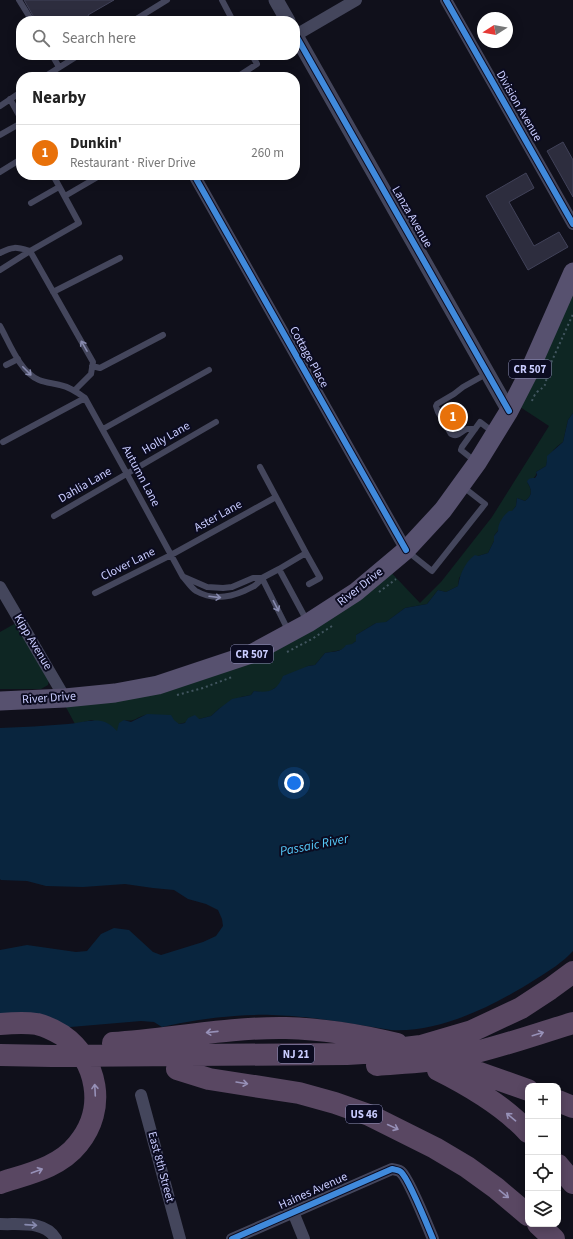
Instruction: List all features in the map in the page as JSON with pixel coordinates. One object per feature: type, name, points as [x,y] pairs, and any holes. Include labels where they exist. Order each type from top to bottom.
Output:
[{"type":"highway","name":"NJ 21","points":[[0,1055],[363,1054],[421,1046],[472,1031],[506,1016],[536,999],[573,972]]},
{"type":"highway","name":"NJ 21","points":[[177,1069],[339,1066],[409,1062],[476,1044],[506,1031],[528,1020],[573,990]]},
{"type":"highway","points":[[0,1024],[16,1022],[38,1024],[56,1031],[69,1040],[81,1053],[90,1068],[96,1087],[95,1107],[89,1128],[78,1145],[66,1156],[51,1166],[0,1183]]},
{"type":"highway","points":[[391,1064],[434,1060],[471,1053],[573,1023]]},
{"type":"highway","points":[[0,1048],[83,1045],[221,1031],[286,1028],[352,1034],[411,1048],[525,1089]]},
{"type":"highway","points":[[250,1029],[321,1033],[393,1050],[429,1065],[462,1082],[494,1102],[525,1129]]},
{"type":"highway","name":"US 46","points":[[0,1070],[177,1069],[209,1079],[299,1092],[369,1116],[435,1148],[467,1167],[525,1212]]},
{"type":"highway","points":[[561,1103],[573,1107]]},
{"type":"highway","points":[[561,1169],[573,1183]]},
{"type":"highway","points":[[541,1227],[554,1239]]},
{"type":"main road","name":"River Drive","points":[[0,701],[66,698],[115,693],[158,686],[251,654],[308,623],[356,592],[406,550],[443,510],[477,463],[509,411],[528,374],[573,272]]},
{"type":"street","points":[[276,0],[285,16]]},
{"type":"street","points":[[300,31],[356,0]]},
{"type":"street","name":"Division Avenue","points":[[446,0],[573,224]]},
{"type":"street","name":"Lanza Avenue","points":[[300,43],[509,411]]},
{"type":"street","name":"Cottage Place","points":[[197,180],[406,550]]},
{"type":"street","name":"Kipp Avenue","points":[[0,587],[66,698]]},
{"type":"street","name":"East 8th Street","points":[[141,1095],[180,1239]]},
{"type":"street","name":"Haines Avenue","points":[[232,1239],[392,1169],[403,1173],[433,1239]]},
{"type":"street","points":[[293,1212],[304,1239]]},
{"type":"street","points":[[0,1224],[40,1226],[50,1231],[56,1239]]},
{"type":"lane","points":[[19,0],[29,16]]},
{"type":"lane","points":[[141,16],[167,0]]},
{"type":"lane","points":[[222,0],[230,16]]},
{"type":"lane","points":[[55,60],[59,67]]},
{"type":"lane","points":[[52,72],[71,60]]},
{"type":"lane","points":[[245,72],[257,64],[255,60]]},
{"type":"lane","points":[[0,106],[16,95]]},
{"type":"lane","points":[[10,99],[16,110]]},
{"type":"lane","points":[[0,135],[16,126]]},
{"type":"lane","points":[[0,172],[16,162]]},
{"type":"lane","points":[[0,270],[80,222],[56,180]]},
{"type":"lane","points":[[65,196],[93,180]]},
{"type":"lane","points":[[31,203],[59,187]]},
{"type":"lane","points":[[0,253],[8,248],[15,247],[30,251],[93,362],[91,374],[75,390]]},
{"type":"lane","points":[[53,292],[120,258]]},
{"type":"lane","name":"Autumn Lane","points":[[0,326],[2,336],[23,368],[29,374],[40,380],[62,385],[75,390],[85,398],[183,577],[194,590],[206,596],[223,598],[235,595],[257,585],[262,578]]},
{"type":"lane","points":[[92,366],[100,368],[163,335]]},
{"type":"lane","points":[[6,365],[18,359]]},
{"type":"lane","points":[[103,429],[209,370]]},
{"type":"lane","points":[[475,429],[468,429],[457,436],[454,436],[451,434],[436,406],[463,387],[488,373]]},
{"type":"lane","points":[[3,442],[85,398]]},
{"type":"lane","name":"Holly Lane","points":[[127,474],[216,422]]},
{"type":"lane","points":[[477,463],[461,448],[480,422],[495,434]]},
{"type":"lane","points":[[260,467],[320,578],[309,584]]},
{"type":"lane","name":"Dahlia Lane","points":[[54,516],[127,474]]},
{"type":"lane","points":[[406,550],[432,571],[485,504],[461,485]]},
{"type":"lane","name":"Aster Lane","points":[[171,555],[276,497]]},
{"type":"lane","name":"Autumn Lane","points":[[183,577],[207,587],[232,587],[253,578],[262,578],[279,570],[306,553]]},
{"type":"lane","name":"Clover Lane","points":[[95,593],[171,555]]},
{"type":"lane","points":[[279,570],[308,623]]},
{"type":"lane","points":[[262,578],[290,633]]},
{"type":"path","points":[[529,406],[536,393],[541,391],[545,386],[546,374],[573,314]]},
{"type":"path","points":[[380,592],[397,578]]},
{"type":"path","points":[[284,654],[336,624]]},
{"type":"path","points":[[174,696],[203,688],[236,675]]},
{"type":"green space","points":[[573,272],[573,413],[568,420],[563,442],[552,452],[548,458],[546,466],[536,472],[535,477],[527,482],[531,490],[528,499],[525,501],[517,498],[516,506],[494,536],[494,541],[488,553],[478,556],[459,578],[458,586],[446,592],[438,590],[427,604],[405,608],[385,623],[376,623],[356,635],[356,641],[349,646],[337,651],[325,653],[315,665],[308,666],[272,690],[266,693],[254,691],[251,695],[241,697],[220,708],[211,716],[179,724],[162,717],[145,715],[133,720],[124,720],[117,732],[92,720],[75,724],[61,698],[251,654],[386,567],[420,603],[441,582],[492,517],[549,426],[514,403]]},
{"type":"green space","points":[[16,623],[49,680],[48,685],[41,689],[0,689],[0,632]]},
{"type":"water","name":"Passaic River","points":[[573,413],[573,951],[546,973],[520,989],[485,1007],[448,1022],[410,1030],[391,1030],[302,1017],[244,1015],[162,1027],[154,1022],[141,1021],[0,1033],[0,950],[27,945],[76,952],[87,951],[101,934],[114,928],[129,930],[153,952],[161,955],[203,942],[216,936],[223,926],[218,910],[206,904],[188,899],[174,890],[125,884],[83,887],[46,886],[27,881],[1,880],[0,728],[59,725],[96,720],[107,723],[117,731],[119,723],[124,720],[131,722],[147,714],[171,715],[179,724],[185,723],[188,718],[195,715],[199,719],[211,716],[232,699],[251,695],[254,691],[264,692],[272,690],[278,685],[283,676],[308,666],[315,665],[325,653],[339,651],[346,645],[352,644],[356,641],[356,635],[376,623],[386,622],[405,608],[427,604],[438,590],[446,592],[458,586],[460,577],[468,561],[475,555],[478,556],[488,553],[494,541],[494,536],[498,531],[501,520],[516,506],[517,498],[525,501],[528,499],[531,490],[527,481],[530,478],[535,478],[537,475],[536,472],[546,466],[547,456],[563,442],[568,420]]},
{"type":"building","points":[[24,0],[114,0],[88,16],[33,16]]},
{"type":"building","points":[[563,142],[573,160],[573,197],[547,151]]},
{"type":"building","points":[[526,173],[534,188],[509,202],[534,246],[559,232],[568,247],[528,270],[486,196]]},
{"type":"building","points":[[452,402],[465,425],[455,431],[441,408]]},
{"type":"cycle path","points":[[446,0],[573,224]]},
{"type":"cycle path","points":[[300,43],[509,411]]},
{"type":"cycle path","points":[[197,180],[406,550]]},
{"type":"cycle path","points":[[232,1239],[392,1169],[400,1171],[409,1184],[433,1239]]},
{"type":"place","name":"Dunkin'","points":[[453,417]]}]
